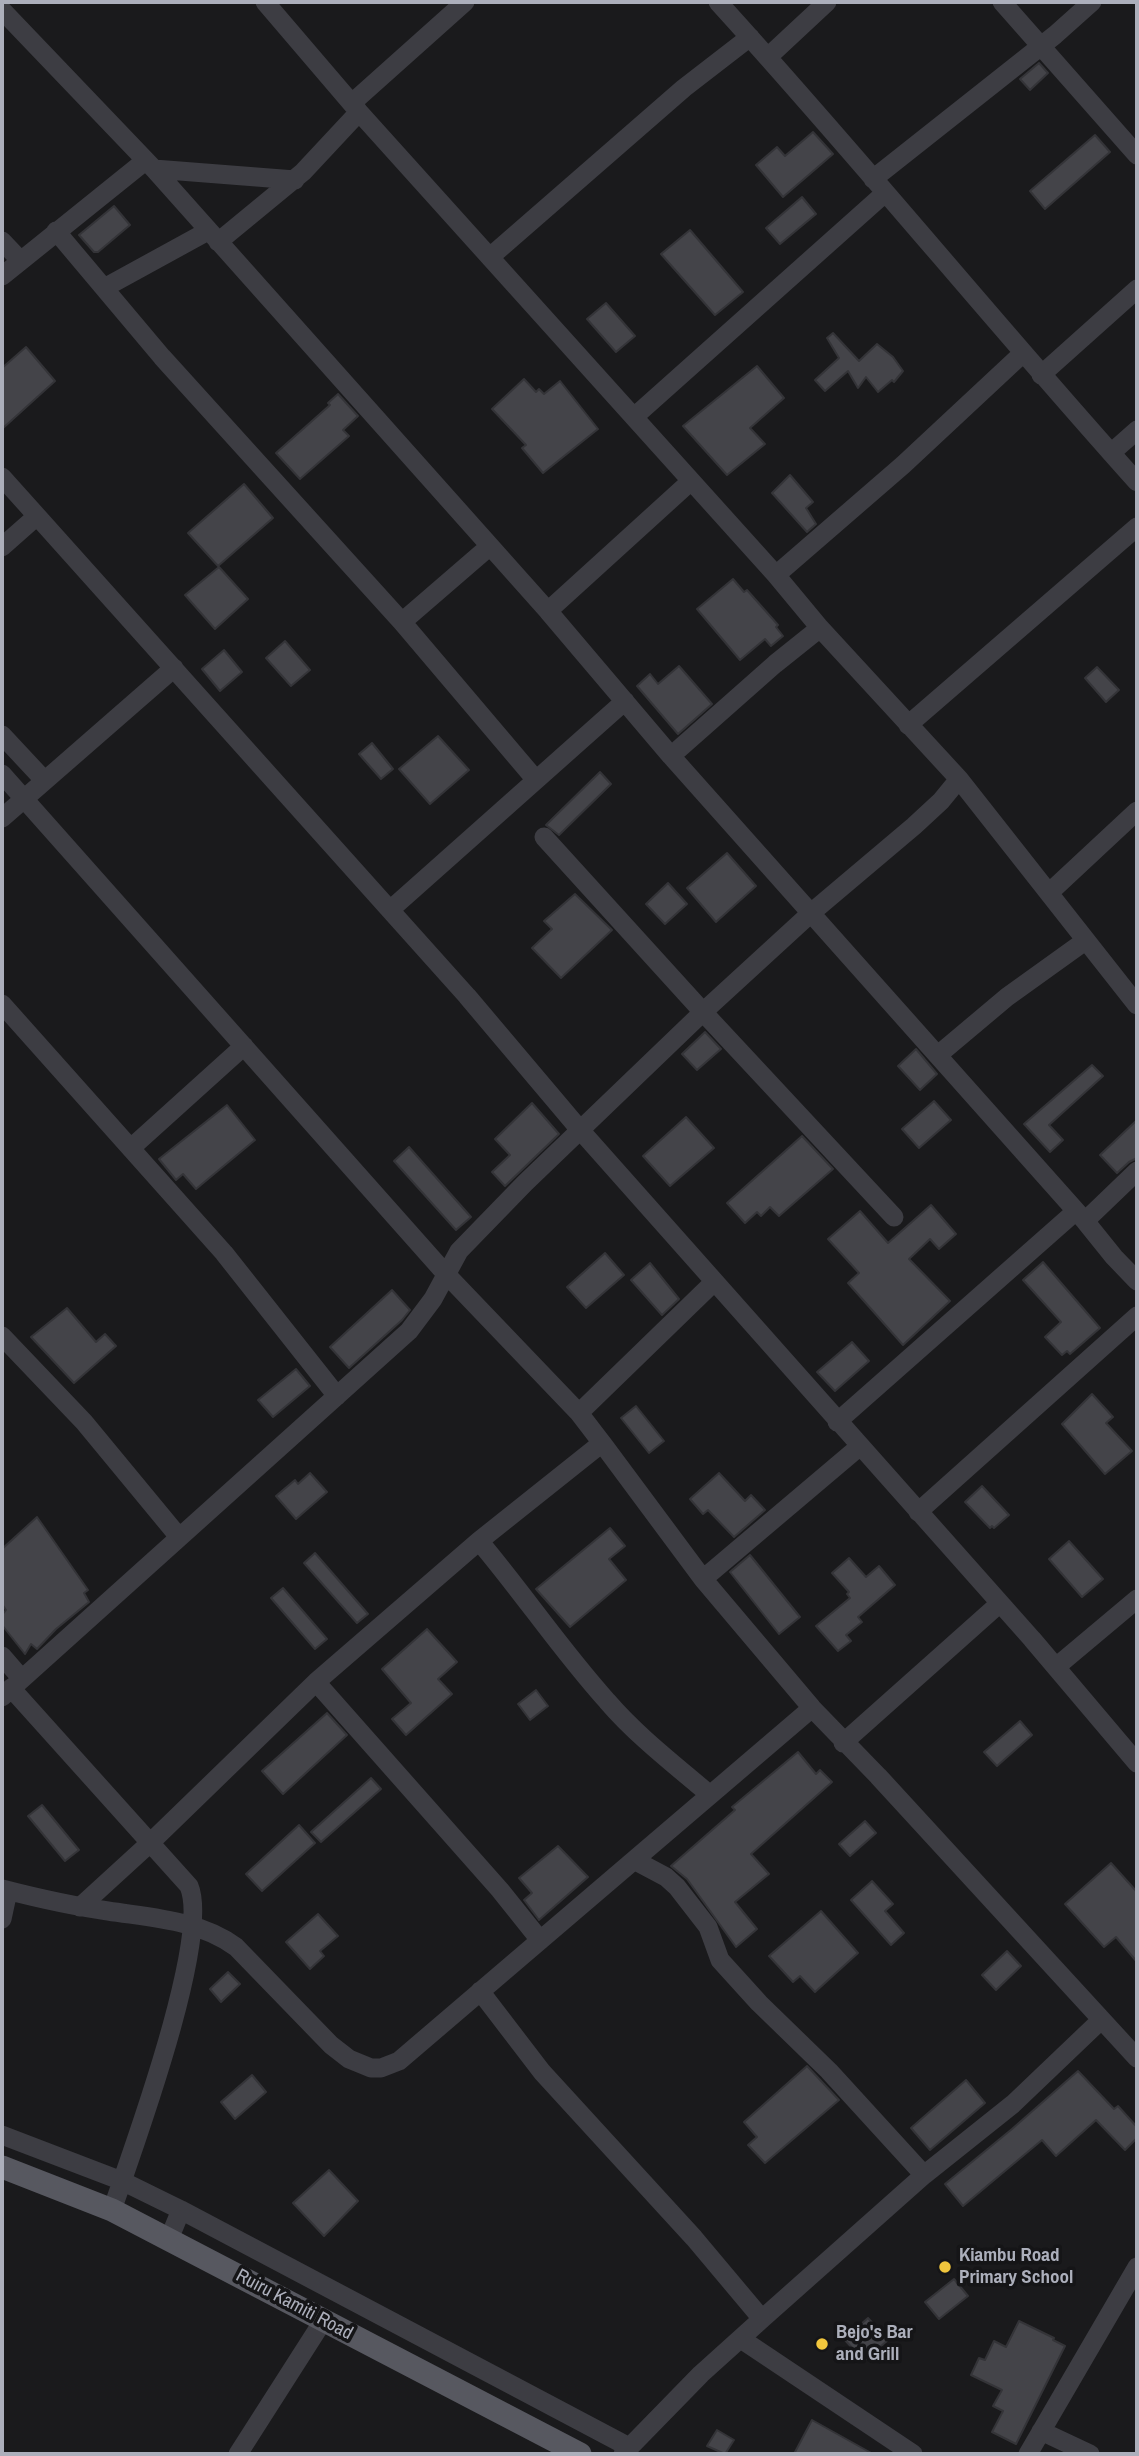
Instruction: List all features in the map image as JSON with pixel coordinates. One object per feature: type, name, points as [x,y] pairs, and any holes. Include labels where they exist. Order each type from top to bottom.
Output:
[{"type":"main road","name":"Ruiru Kamiti Road","points":[[2,2167],[112,2210],[580,2454]]},
{"type":"street","points":[[265,2],[355,108],[776,575],[820,628],[959,779],[1137,1006]]},
{"type":"street","points":[[104,288],[213,237],[295,180],[355,108],[465,2]]},
{"type":"street","points":[[718,2],[1022,354],[1137,482]]},
{"type":"street","points":[[768,57],[827,2]]},
{"type":"street","points":[[1002,2],[1137,155]]},
{"type":"street","points":[[634,417],[879,186],[1092,2]]},
{"type":"street","points":[[2,10],[149,165],[491,546],[671,756],[1137,1281]]},
{"type":"street","points":[[490,257],[684,88],[750,37]]},
{"type":"street","points":[[2,276],[56,231],[149,165],[295,180]]},
{"type":"street","points":[[56,231],[208,409],[402,622],[536,780]]},
{"type":"street","points":[[2,241],[20,260]]},
{"type":"street","points":[[1041,375],[1137,289]]},
{"type":"street","points":[[776,575],[903,465],[1022,354]]},
{"type":"street","points":[[1111,453],[1137,430]]},
{"type":"street","points":[[2,477],[390,910],[837,1422],[1056,1667],[1137,1763]]},
{"type":"street","points":[[548,611],[691,481]]},
{"type":"street","points":[[2,547],[37,516]]},
{"type":"street","points":[[908,725],[1137,527]]},
{"type":"street","points":[[402,622],[491,546]]},
{"type":"street","points":[[671,756],[820,628]]},
{"type":"street","points":[[2,818],[174,668]]},
{"type":"street","points":[[390,910],[625,701]]},
{"type":"street","points":[[2,735],[44,779]]},
{"type":"street","points":[[2,774],[445,1273],[579,1413],[703,1579],[812,1708],[1137,2058]]},
{"type":"street","points":[[11,1688],[416,1323],[433,1299],[459,1251],[525,1183],[703,1012],[811,913],[915,826],[959,779]]},
{"type":"street","points":[[1049,892],[1137,811]]},
{"type":"street","points":[[544,836],[894,1217]]},
{"type":"street","points":[[938,1055],[1007,997],[1085,941]]},
{"type":"street","points":[[2,1004],[223,1254],[337,1396]]},
{"type":"street","points":[[131,1148],[244,1046]]},
{"type":"street","points":[[837,1422],[1137,1171]]},
{"type":"street","points":[[579,1413],[715,1282]]},
{"type":"street","points":[[918,1512],[1137,1316]]},
{"type":"street","points":[[2,1336],[84,1422],[179,1537]]},
{"type":"street","points":[[80,1907],[316,1682],[479,1541],[602,1443]]},
{"type":"street","points":[[703,1579],[859,1447]]},
{"type":"street","points":[[479,1541],[607,1702],[638,1733],[710,1795]]},
{"type":"street","points":[[1056,1667],[1137,1599]]},
{"type":"street","points":[[844,1743],[999,1604]]},
{"type":"street","points":[[2,1656],[11,1688],[189,1886],[193,1902],[193,1925],[186,1966],[168,2039],[112,2210]]},
{"type":"street","points":[[316,1682],[540,1940]]},
{"type":"street","points":[[2,1919],[5,1890],[80,1907],[193,1925],[220,1936],[236,1947],[331,2045],[349,2059],[371,2068],[381,2068],[399,2061],[812,1708]]},
{"type":"street","points":[[634,1860],[660,1873],[677,1887],[708,1927],[720,1960],[829,2071],[924,2175]]},
{"type":"street","points":[[480,1991],[542,2072],[694,2238],[762,2319]]},
{"type":"street","points":[[2,2135],[122,2181],[181,2210],[443,2347],[626,2451],[701,2374],[924,2175],[1013,2104],[1101,2020]]},
{"type":"street","points":[[169,2239],[181,2210]]},
{"type":"street","points":[[1028,2454],[1137,2267]]},
{"type":"street","points":[[238,2454],[323,2321]]},
{"type":"street","points":[[741,2339],[913,2454]]},
{"type":"street","points":[[1041,2431],[1090,2454]]},
{"type":"building","points":[[1039,63],[1048,73],[1030,90],[1020,79]]},
{"type":"building","points":[[813,132],[833,154],[783,197],[756,165],[777,147],[785,156]]},
{"type":"building","points":[[1095,135],[1110,152],[1045,209],[1030,191]]},
{"type":"building","points":[[802,197],[816,214],[780,244],[766,228]]},
{"type":"building","points":[[114,206],[130,225],[98,252],[94,252],[79,235]]},
{"type":"building","points":[[690,230],[743,292],[715,315],[661,254]]},
{"type":"building","points":[[606,303],[635,336],[616,352],[587,319]]},
{"type":"building","points":[[833,333],[859,361],[877,344],[893,357],[903,371],[894,382],[892,380],[878,392],[866,377],[858,388],[848,371],[825,391],[815,380],[839,358],[827,338]]},
{"type":"building","points":[[26,347],[55,381],[2,429],[2,368]]},
{"type":"building","points":[[757,366],[784,398],[750,428],[765,444],[727,475],[683,426]]},
{"type":"building","points":[[524,379],[536,392],[539,389],[544,394],[560,381],[598,429],[543,473],[522,448],[526,445],[492,409]]},
{"type":"building","points":[[338,394],[358,416],[343,430],[349,436],[300,479],[276,453],[330,405],[328,403]]},
{"type":"building","points":[[790,475],[813,502],[806,508],[816,524],[807,532],[772,493]]},
{"type":"building","points":[[244,484],[273,518],[218,566],[188,533]]},
{"type":"building","points":[[219,567],[248,599],[215,629],[185,595]]},
{"type":"building","points":[[733,579],[744,592],[747,590],[778,625],[776,627],[783,636],[771,646],[765,639],[740,660],[697,609]]},
{"type":"building","points":[[285,641],[310,670],[291,686],[266,658]]},
{"type":"building","points":[[224,650],[242,672],[220,691],[202,669]]},
{"type":"building","points":[[679,666],[712,704],[678,734],[637,686],[650,674],[658,684]]},
{"type":"building","points":[[1097,667],[1119,690],[1106,702],[1085,678]]},
{"type":"building","points":[[438,736],[469,770],[430,804],[399,769]]},
{"type":"building","points":[[372,743],[393,769],[381,779],[359,754]]},
{"type":"building","points":[[600,772],[611,784],[559,835],[546,825]]},
{"type":"building","points":[[727,853],[756,886],[716,922],[687,888]]},
{"type":"building","points":[[668,883],[687,904],[665,924],[646,904]]},
{"type":"building","points":[[575,894],[612,930],[561,978],[532,948],[552,929],[544,921]]},
{"type":"building","points":[[705,1032],[721,1049],[697,1070],[682,1054]]},
{"type":"building","points":[[916,1049],[937,1074],[920,1090],[898,1066]]},
{"type":"building","points":[[1092,1065],[1103,1076],[1049,1125],[1063,1140],[1050,1152],[1024,1124]]},
{"type":"building","points":[[934,1101],[951,1120],[919,1148],[902,1129]]},
{"type":"building","points":[[532,1103],[559,1134],[505,1186],[492,1172],[510,1155],[495,1139]]},
{"type":"building","points":[[227,1105],[255,1140],[196,1189],[183,1174],[176,1180],[159,1159]]},
{"type":"building","points":[[686,1117],[714,1148],[670,1186],[643,1156]]},
{"type":"building","points":[[1137,1120],[1137,1158],[1117,1173],[1100,1155]]},
{"type":"building","points":[[802,1136],[833,1169],[779,1216],[770,1207],[761,1216],[757,1212],[745,1223],[727,1203]]},
{"type":"building","points":[[409,1147],[471,1217],[456,1230],[394,1161]]},
{"type":"building","points":[[931,1205],[956,1234],[939,1249],[930,1239],[909,1259],[950,1301],[903,1345],[848,1283],[859,1273],[828,1239],[860,1211],[888,1243]]},
{"type":"building","points":[[605,1253],[624,1275],[586,1308],[567,1287]]},
{"type":"building","points":[[1043,1262],[1100,1328],[1070,1354],[1067,1351],[1062,1355],[1045,1337],[1061,1322],[1023,1280]]},
{"type":"building","points":[[650,1263],[679,1299],[662,1315],[631,1280]]},
{"type":"building","points":[[392,1290],[410,1310],[349,1368],[330,1347]]},
{"type":"building","points":[[67,1308],[96,1342],[105,1334],[116,1346],[74,1383],[31,1337]]},
{"type":"building","points":[[852,1342],[869,1361],[835,1391],[817,1372]]},
{"type":"building","points":[[296,1369],[310,1386],[273,1417],[258,1400]]},
{"type":"building","points":[[1092,1394],[1113,1417],[1106,1423],[1132,1451],[1105,1474],[1062,1424]]},
{"type":"building","points":[[636,1406],[664,1441],[649,1453],[621,1418]]},
{"type":"building","points":[[310,1473],[327,1492],[296,1519],[276,1496],[295,1480],[298,1484]]},
{"type":"building","points":[[719,1473],[745,1501],[751,1495],[765,1510],[734,1537],[708,1510],[703,1514],[690,1499]]},
{"type":"building","points":[[982,1486],[1009,1515],[994,1528],[990,1528],[965,1502]]},
{"type":"building","points":[[37,1517],[88,1590],[84,1593],[89,1602],[37,1649],[31,1644],[25,1654],[2,1625],[2,1615],[6,1610],[2,1604],[2,1549]]},
{"type":"building","points":[[610,1528],[625,1546],[609,1559],[626,1580],[570,1627],[536,1589]]},
{"type":"building","points":[[1069,1541],[1103,1579],[1082,1597],[1049,1559]]},
{"type":"building","points":[[315,1553],[368,1614],[357,1623],[304,1563]]},
{"type":"building","points":[[750,1555],[800,1617],[779,1634],[730,1572]]},
{"type":"building","points":[[849,1558],[866,1577],[879,1566],[895,1585],[858,1617],[862,1622],[846,1635],[851,1641],[838,1651],[816,1626],[850,1598],[847,1594],[849,1592],[832,1573]]},
{"type":"building","points":[[283,1588],[327,1639],[315,1649],[271,1598]]},
{"type":"building","points":[[427,1629],[457,1662],[438,1679],[452,1694],[406,1735],[392,1719],[411,1703],[382,1669]]},
{"type":"building","points":[[536,1690],[548,1706],[530,1720],[518,1704]]},
{"type":"building","points":[[327,1713],[347,1735],[283,1794],[262,1771]]},
{"type":"building","points":[[1020,1721],[1032,1735],[997,1766],[984,1752]]},
{"type":"building","points":[[798,1752],[816,1774],[820,1770],[832,1782],[751,1854],[769,1874],[735,1902],[757,1929],[736,1947],[687,1879],[671,1866],[735,1810],[732,1807]]},
{"type":"building","points":[[371,1778],[381,1789],[321,1842],[311,1832]]},
{"type":"building","points":[[42,1805],[79,1850],[65,1861],[28,1816]]},
{"type":"building","points":[[865,1821],[876,1833],[850,1856],[839,1844]]},
{"type":"building","points":[[299,1825],[315,1843],[262,1891],[246,1874]]},
{"type":"building","points":[[558,1846],[588,1877],[539,1920],[524,1900],[532,1893],[519,1878]]},
{"type":"building","points":[[1111,1863],[1137,1892],[1137,1962],[1116,1937],[1104,1947],[1065,1904]]},
{"type":"building","points":[[872,1881],[893,1904],[885,1911],[904,1933],[891,1945],[851,1900]]},
{"type":"building","points":[[821,1911],[858,1953],[815,1992],[800,1976],[793,1982],[769,1956]]},
{"type":"building","points":[[318,1914],[338,1936],[320,1951],[324,1956],[310,1969],[286,1942]]},
{"type":"building","points":[[1007,1951],[1021,1966],[996,1990],[982,1975]]},
{"type":"building","points":[[228,1972],[240,1984],[221,2002],[210,1989]]},
{"type":"building","points":[[807,2066],[839,2100],[765,2163],[748,2145],[757,2137],[744,2122]]},
{"type":"building","points":[[1078,2071],[1114,2109],[1118,2106],[1137,2127],[1137,2138],[1125,2150],[1096,2120],[1056,2156],[1042,2140],[963,2206],[945,2184]]},
{"type":"building","points":[[252,2075],[266,2092],[235,2119],[221,2102]]},
{"type":"building","points":[[966,2080],[985,2103],[930,2150],[911,2128]]},
{"type":"building","points":[[329,2170],[358,2201],[324,2236],[293,2203]]},
{"type":"building","points":[[954,2279],[968,2296],[939,2319],[925,2302]]},
{"type":"building","points":[[868,2318],[888,2340],[864,2361],[844,2339]]},
{"type":"building","points":[[1019,2321],[1065,2346],[1016,2444],[992,2432],[1003,2411],[993,2406],[1002,2390],[971,2375],[979,2358],[985,2360],[994,2341],[1006,2347]]},
{"type":"building","points":[[812,2420],[873,2454],[794,2454]]},
{"type":"building","points":[[717,2430],[734,2440],[725,2454],[707,2446]]},
{"type":"place","name":"Kiambu Road Primary School","points":[[945,2267]]},
{"type":"place","name":"Bejo's Bar and Grill","points":[[822,2344]]}]
